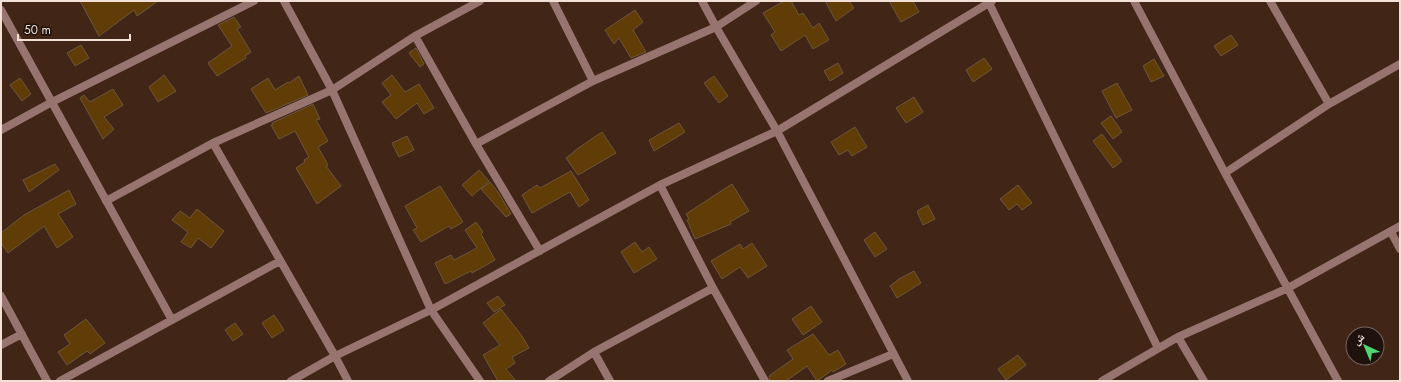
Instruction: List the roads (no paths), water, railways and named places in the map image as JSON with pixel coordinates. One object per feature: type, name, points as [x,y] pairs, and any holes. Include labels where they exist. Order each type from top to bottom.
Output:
[{"type":"street","points":[[1,130],[52,102],[254,1]]},
{"type":"street","points":[[284,1],[332,90],[431,310],[480,381]]},
{"type":"street","points":[[106,200],[213,143],[332,90],[415,36],[480,1]]},
{"type":"street","points":[[553,1],[593,81]]},
{"type":"street","points":[[702,1],[777,131],[908,381]]},
{"type":"street","points":[[476,144],[593,81],[716,27],[756,1]]},
{"type":"street","points":[[1134,1],[1338,381]]},
{"type":"street","points":[[1270,1],[1329,104]]},
{"type":"street","points":[[291,381],[335,356],[431,310],[660,185],[777,131],[989,2],[1158,348]]},
{"type":"street","points":[[1,10],[172,320]]},
{"type":"street","points":[[415,36],[476,144],[540,250]]},
{"type":"street","points":[[1225,173],[1329,104],[1400,64]]},
{"type":"street","points":[[213,143],[348,381]]},
{"type":"street","points":[[660,185],[713,288],[765,381]]},
{"type":"street","points":[[1102,381],[1178,337],[1288,288],[1400,226]]},
{"type":"street","points":[[1391,232],[1400,249]]},
{"type":"street","points":[[60,381],[280,261]]},
{"type":"street","points":[[549,381],[594,352],[713,288]]},
{"type":"street","points":[[1,296],[47,381]]},
{"type":"street","points":[[1,345],[22,334]]},
{"type":"street","points":[[1178,337],[1204,381]]},
{"type":"street","points":[[594,352],[610,381]]},
{"type":"street","points":[[828,381],[893,354]]}]
